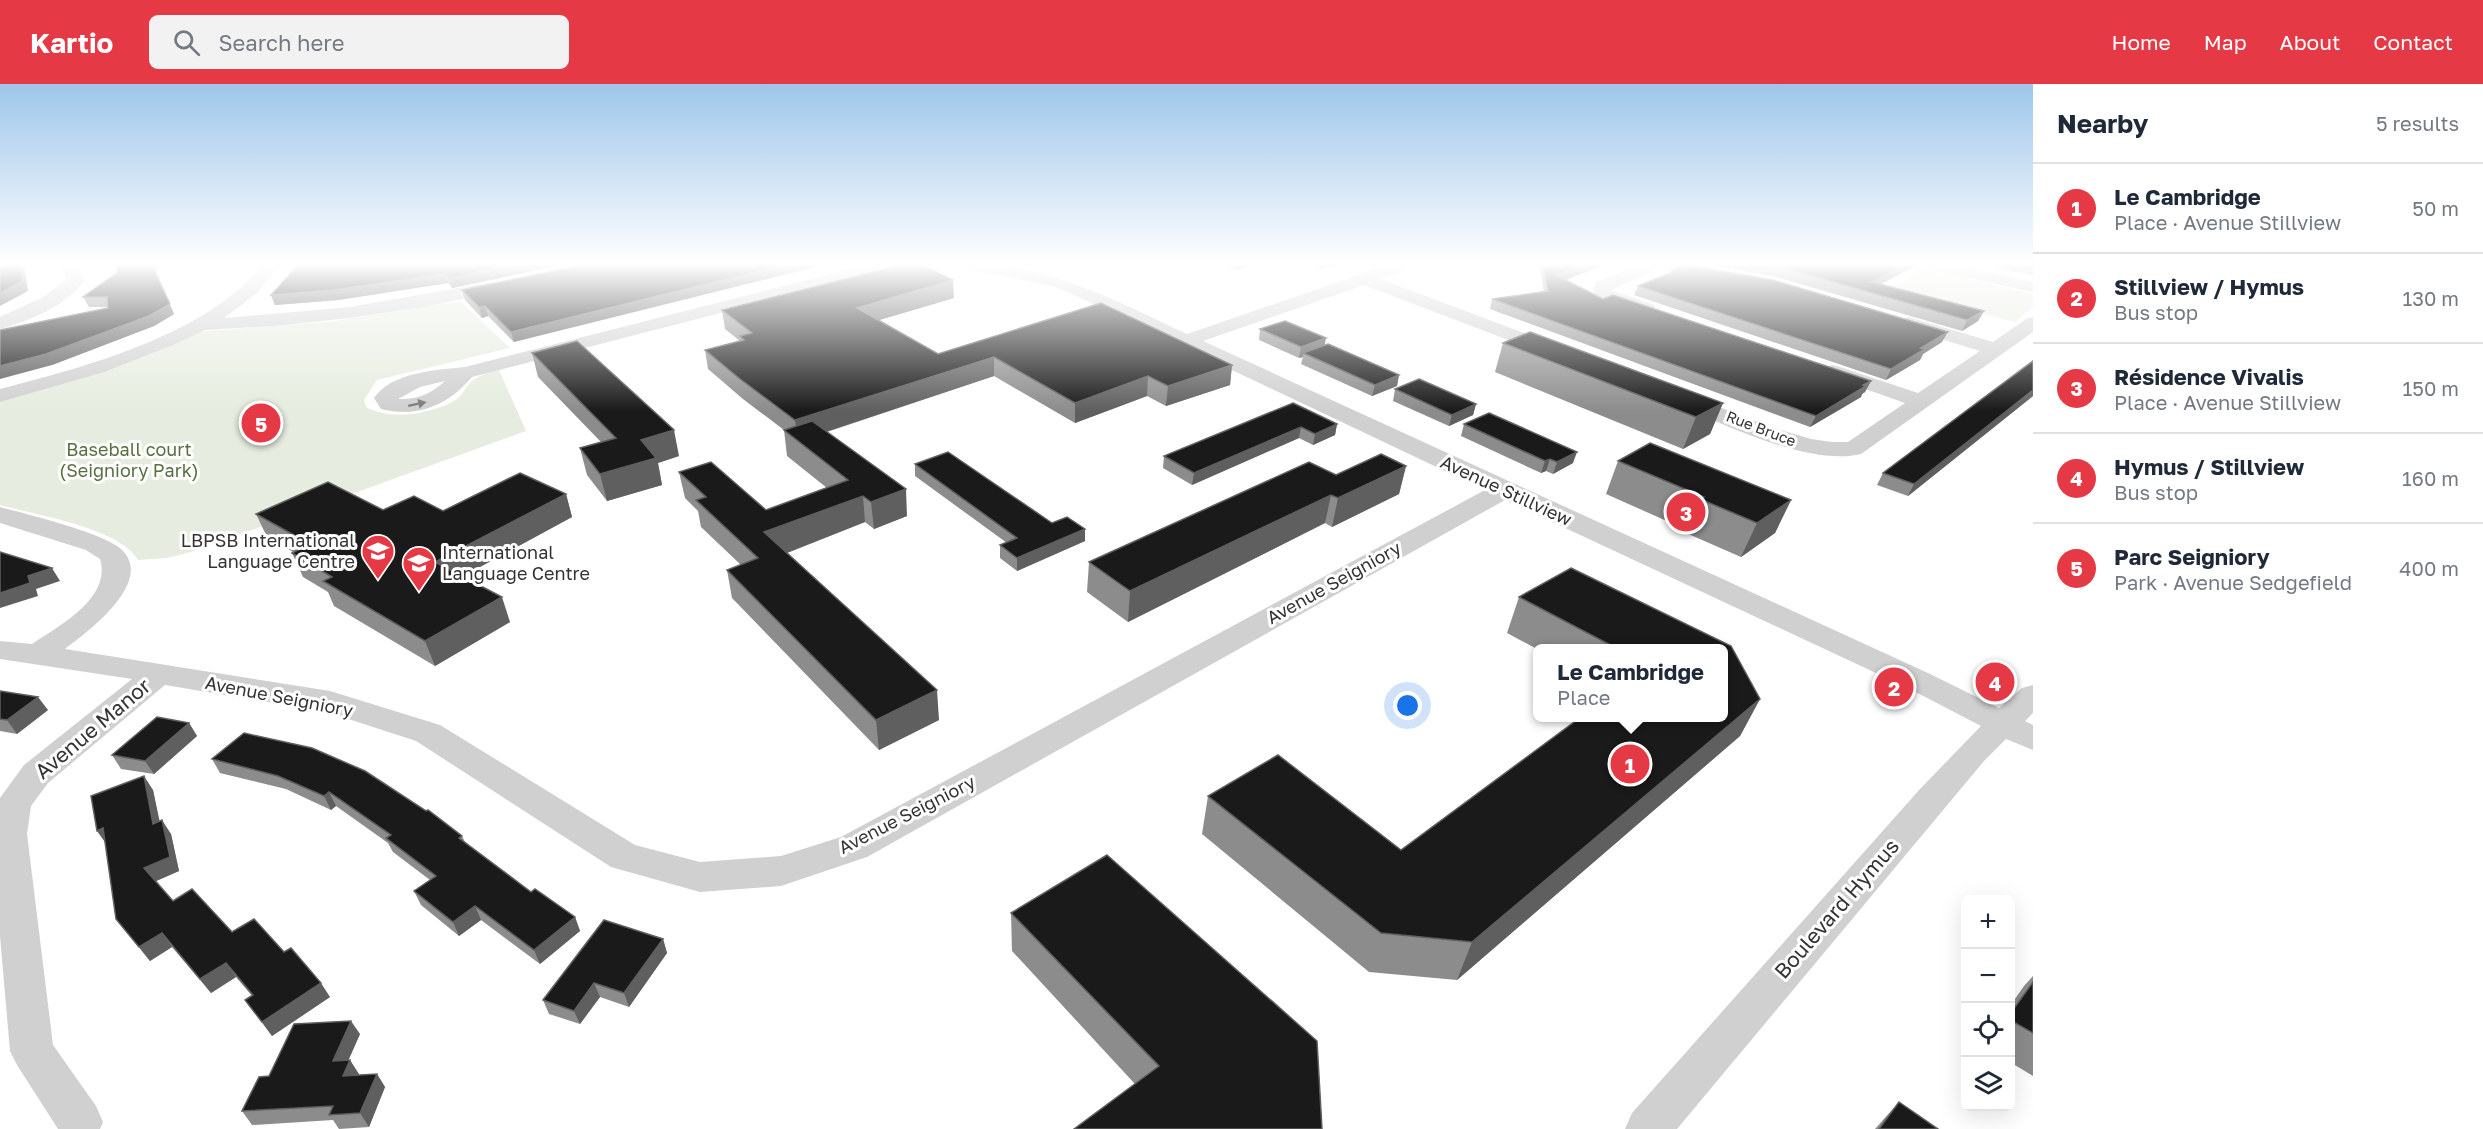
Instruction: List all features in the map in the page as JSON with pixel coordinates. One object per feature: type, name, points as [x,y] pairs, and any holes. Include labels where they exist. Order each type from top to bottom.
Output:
[{"type":"street","points":[[0,323],[25,314]]},
{"type":"street","points":[[0,396],[111,362],[198,324],[213,314]]},
{"type":"street","points":[[198,324],[262,323],[348,314]]},
{"type":"street","points":[[465,373],[695,314]]},
{"type":"street","name":"Avenue Stillview","points":[[1129,314],[1917,680],[2033,739]]},
{"type":"street","points":[[1188,340],[1264,314]]},
{"type":"street","points":[[1456,314],[1567,356]]},
{"type":"street","points":[[1659,314],[1666,316]]},
{"type":"street","points":[[1896,319],[1996,349]]},
{"type":"street","name":"Rue Bruce","points":[[1666,393],[1808,447],[1832,451],[1853,449],[2033,323]]},
{"type":"street","points":[[1812,364],[1923,402]]},
{"type":"street","name":"Avenue Seigniory","points":[[0,650],[38,654],[330,702],[428,733],[624,857],[700,877],[781,872],[854,847],[1504,490]]},
{"type":"street","points":[[0,515],[95,544],[112,555],[117,573],[105,600],[92,614],[38,654]]},
{"type":"street","name":"Avenue Manor","points":[[80,1122],[32,1051],[9,834],[14,804],[36,774],[157,675]]},
{"type":"street","name":"Boulevard Hymus","points":[[1648,1129],[1932,798],[1972,753],[2033,695]]},
{"type":"green space","name":"Baseball court (Seigniory Park)","points":[[381,314],[474,314],[510,348],[377,380],[364,400],[366,407],[387,414],[399,415],[434,409],[457,399],[476,378],[499,370],[526,431],[194,551],[167,558],[138,560],[114,539],[96,531],[55,518],[0,505],[0,402],[195,332],[336,321]]},
{"type":"green space","points":[[1985,314],[2025,314],[2015,322]]},
{"type":"building","points":[[80,314],[153,314],[46,354],[0,366],[0,330]]},
{"type":"building","points":[[493,314],[585,314],[511,332]]},
{"type":"building","points":[[727,314],[867,314],[938,354],[1067,314],[1124,314],[1232,365],[1168,386],[1148,376],[1075,403],[994,357],[795,420],[705,350],[744,340],[740,336],[752,333]]},
{"type":"building","points":[[1533,314],[1669,314],[1871,381],[1816,416]]},
{"type":"building","points":[[1723,314],[1887,314],[1948,332],[1891,369]]},
{"type":"building","points":[[1945,314],[1979,314],[1967,320]]},
{"type":"building","points":[[1285,321],[1326,338],[1301,347],[1260,329]]},
{"type":"building","points":[[1530,332],[1723,403],[1696,417],[1503,343]]},
{"type":"building","points":[[577,341],[674,430],[641,440],[656,458],[600,474],[580,448],[616,438],[532,353]]},
{"type":"building","points":[[1328,344],[1399,375],[1375,385],[1303,353]]},
{"type":"building","points":[[2033,361],[2033,390],[1914,484],[1883,473]]},
{"type":"building","points":[[1419,379],[1476,404],[1452,415],[1395,389]]},
{"type":"building","points":[[1293,403],[1337,424],[1315,434],[1301,427],[1194,473],[1164,456]]},
{"type":"building","points":[[1489,413],[1577,452],[1557,462],[1550,459],[1545,461],[1464,424]]},
{"type":"building","points":[[812,421],[906,489],[871,502],[863,496],[764,532],[937,690],[876,720],[727,570],[758,558],[696,500],[706,497],[679,472],[711,462],[766,510],[848,480],[784,430]]},
{"type":"building","points":[[1650,443],[1791,500],[1757,523],[1700,499],[1704,497],[1618,461]]},
{"type":"building","points":[[948,452],[1052,523],[1067,517],[1085,529],[1017,558],[1000,545],[1017,538],[915,464]]},
{"type":"building","points":[[1381,454],[1406,466],[1338,498],[1331,495],[1130,591],[1089,562],[1309,462],[1336,475]]},
{"type":"building","points":[[520,473],[566,494],[435,562],[502,597],[425,641],[323,581],[332,577],[292,553],[310,544],[256,514],[328,482],[383,510],[414,496],[443,511]]},
{"type":"building","points":[[0,552],[52,568],[28,576],[30,583],[0,593]]},
{"type":"building","points":[[1571,568],[1727,644],[1608,644],[1519,597]]},
{"type":"building","points":[[1728,645],[1731,646],[1760,699],[1472,942],[1381,933],[1208,796],[1278,755],[1401,850],[1574,722],[1728,722]]},
{"type":"building","points":[[0,691],[38,697],[7,720],[0,719]]},
{"type":"building","points":[[157,717],[189,723],[145,761],[112,755]]},
{"type":"building","points":[[244,733],[312,748],[365,771],[426,811],[428,810],[462,836],[459,838],[531,892],[535,889],[575,917],[534,950],[475,906],[453,922],[414,891],[436,876],[386,838],[391,835],[329,792],[324,796],[278,776],[212,759]]},
{"type":"building","points":[[144,776],[153,824],[162,820],[170,857],[144,868],[173,901],[192,889],[232,932],[254,919],[284,952],[291,948],[321,983],[262,1022],[245,1000],[253,995],[226,963],[200,979],[162,933],[139,947],[116,919],[103,828],[97,831],[91,796]]},
{"type":"building","points":[[1107,855],[1317,1041],[1322,1129],[1074,1129],[1159,1066],[1011,913]]},
{"type":"building","points":[[604,920],[663,939],[624,993],[594,983],[574,1011],[543,1000]]},
{"type":"building","points":[[2033,982],[2033,1033],[2015,1023],[2015,1007]]},
{"type":"building","points":[[351,1021],[333,1061],[350,1060],[343,1076],[377,1074],[360,1113],[329,1115],[333,1106],[242,1111],[259,1077],[269,1076],[294,1024]]},
{"type":"building","points":[[1899,1102],[1938,1129],[1879,1129]]},
{"type":"place","name":"Parc Seigniory","points":[[261,423]]},
{"type":"place","name":"Résidence Vivalis","points":[[1686,512]]},
{"type":"place","name":"LBPSB International Language Centre","points":[[378,580]]},
{"type":"place","name":"International Language Centre","points":[[419,592]]},
{"type":"place","name":"Hymus / Stillview","points":[[1995,682]]},
{"type":"place","name":"Stillview / Hymus","points":[[1894,687]]},
{"type":"place","name":"Le Cambridge","points":[[1630,764]]}]
